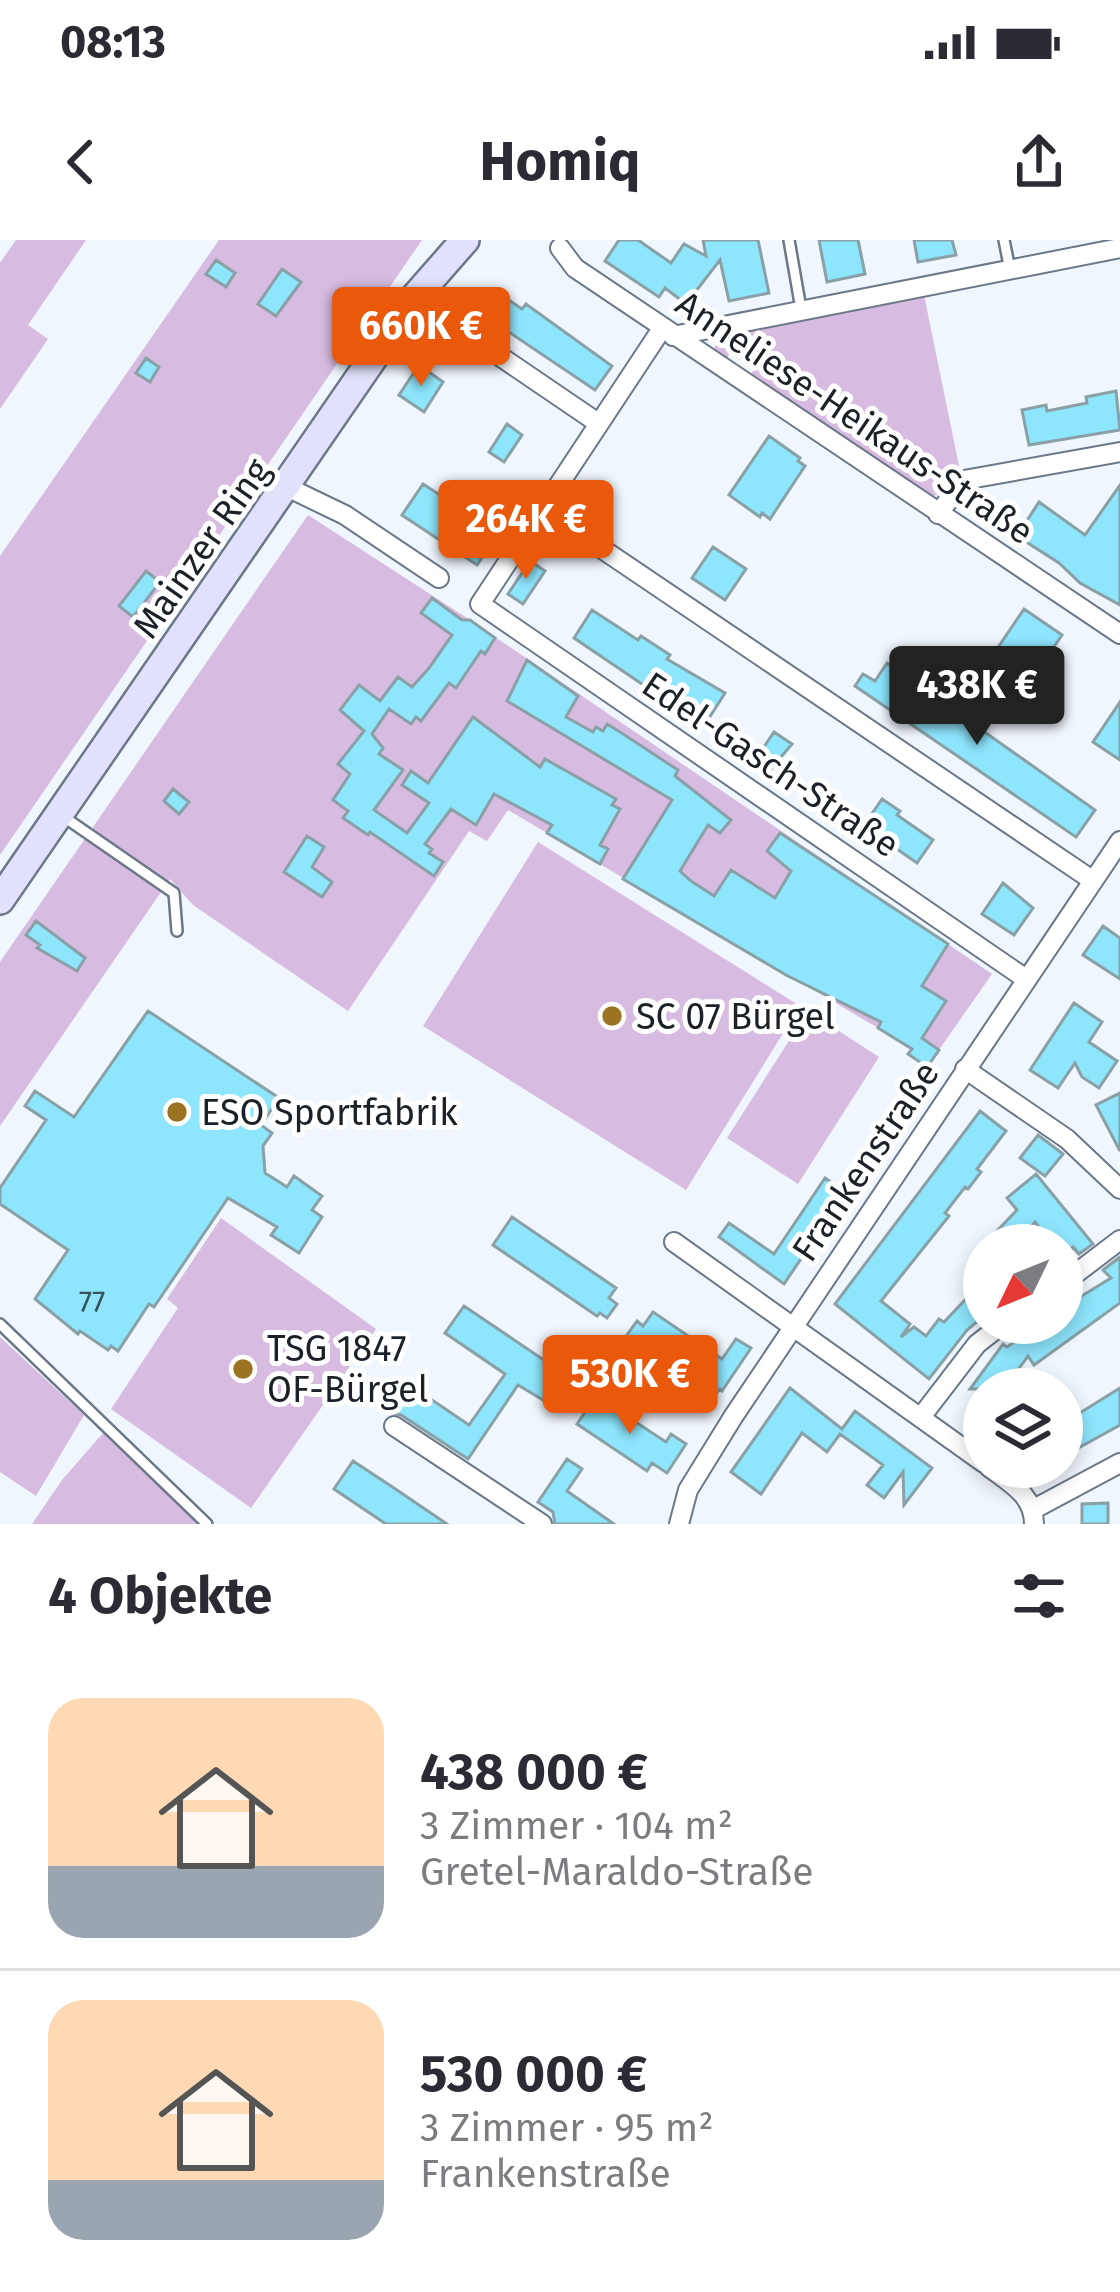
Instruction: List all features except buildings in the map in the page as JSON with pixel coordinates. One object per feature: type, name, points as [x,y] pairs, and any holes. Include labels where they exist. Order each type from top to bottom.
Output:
[{"type":"street","name":"Mainzer Ring","points":[[0,900],[415,297],[465,240]]},
{"type":"street","points":[[1093,880],[543,509],[598,423],[668,332],[1011,272],[1116,246]]},
{"type":"street","name":"Anneliese-Heikaus-Straße","points":[[560,248],[574,268],[1120,634]]},
{"type":"street","points":[[478,342],[598,423]]},
{"type":"street","points":[[938,514],[964,480],[1120,452]]},
{"type":"street","points":[[286,487],[345,515],[439,578]]},
{"type":"street","name":"Edel-Gasch-Straße","points":[[543,509],[480,604],[1026,979]]},
{"type":"street","name":"Frankenstraße","points":[[679,1524],[688,1490],[1120,841]]},
{"type":"street","points":[[965,1069],[1066,1139],[1120,1189]]},
{"type":"street","points":[[1083,1268],[1120,1240]]},
{"type":"street","points":[[674,1242],[963,1448]]},
{"type":"street","points":[[921,1417],[979,1344]]},
{"type":"street","points":[[394,1426],[542,1524]]},
{"type":"street","points":[[1016,1488],[1034,1516],[1120,1462]]},
{"type":"lane","points":[[789,240],[801,309]]},
{"type":"lane","points":[[1004,240],[1011,272]]},
{"type":"lane","points":[[60,814],[174,893],[177,931]]},
{"type":"lane","points":[[0,1324],[207,1524]]},
{"type":"shaded area","points":[[16,240],[86,240],[28,325],[48,339],[0,409],[0,263]]},
{"type":"shaded area","points":[[219,240],[422,240],[0,855],[0,556]]},
{"type":"shaded area","points":[[924,295],[960,471],[946,494],[932,496],[751,374],[761,359],[737,342],[727,358],[714,348],[722,336]]},
{"type":"shaded area","points":[[308,515],[992,974],[927,1067],[908,1055],[911,1049],[878,1028],[508,810],[487,841],[469,831],[348,1011],[193,905],[170,879],[0,1126],[0,962]]},
{"type":"shaded area","name":"SC 07 Bürgel","points":[[538,842],[800,1006],[686,1190],[423,1026]]},
{"type":"shaded area","points":[[808,1011],[879,1057],[798,1184],[727,1138]]},
{"type":"shaded area","name":"TSG 1847 OF-Bürgel","points":[[221,1218],[376,1329],[251,1508],[111,1409],[178,1308],[167,1299]]},
{"type":"shaded area","points":[[0,1337],[84,1415],[36,1496],[0,1472]]},
{"type":"shaded area","points":[[103,1433],[199,1524],[32,1524]]},
{"type":"place","name":"SC 07 Bürgel","points":[[612,1016]]},
{"type":"place","name":"ESO Sportfabrik","points":[[177,1112]]},
{"type":"place","name":"TSG 1847 OF-Bürgel","points":[[243,1369]]}]
